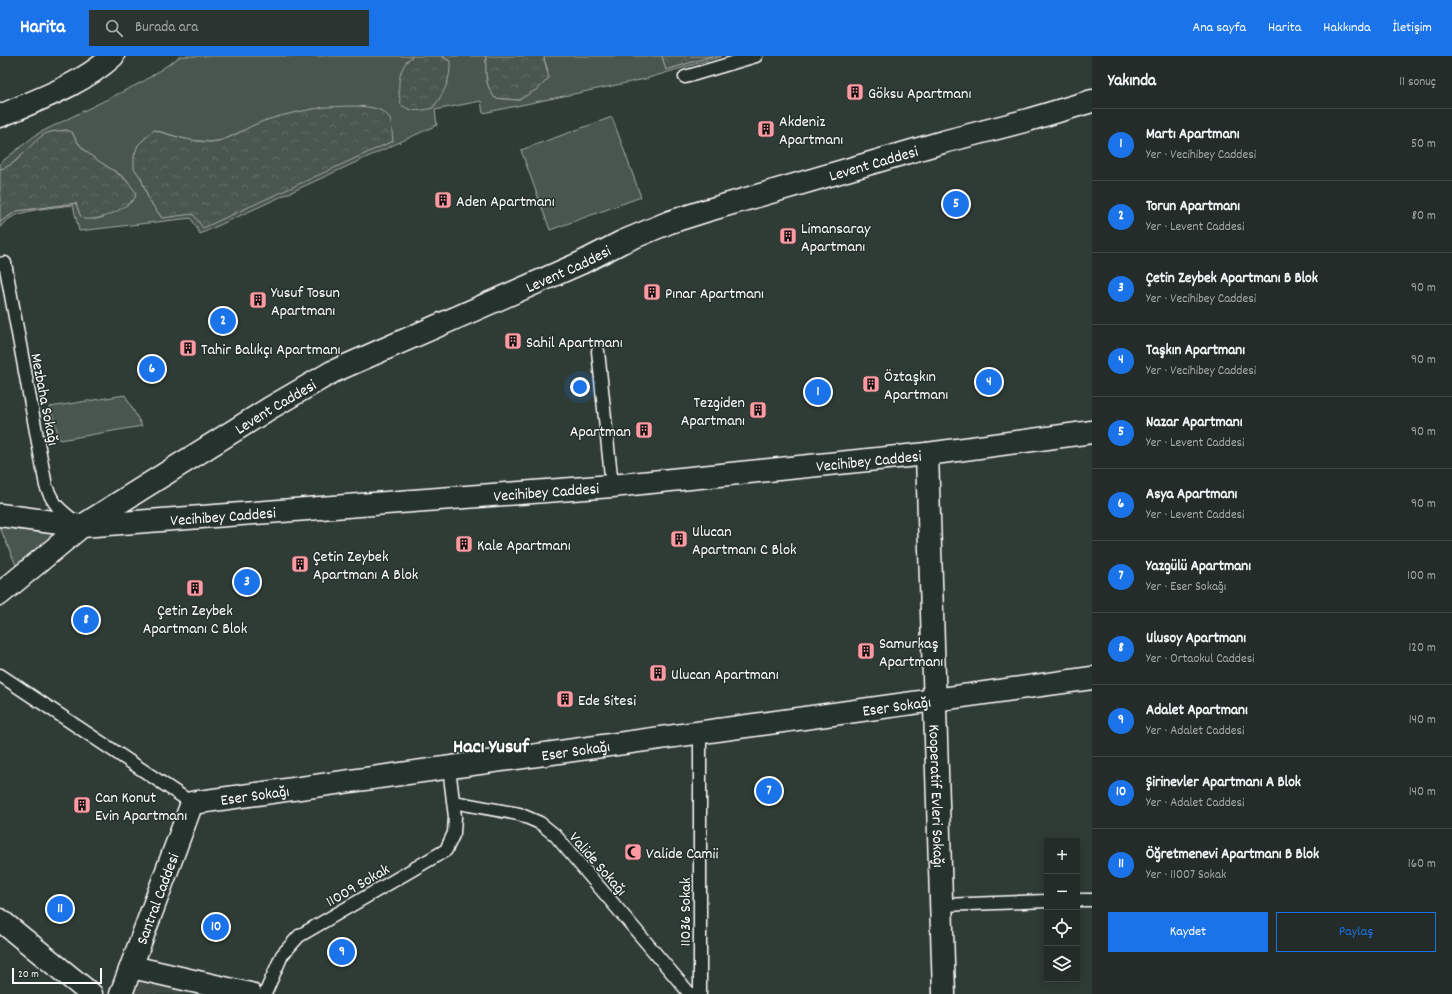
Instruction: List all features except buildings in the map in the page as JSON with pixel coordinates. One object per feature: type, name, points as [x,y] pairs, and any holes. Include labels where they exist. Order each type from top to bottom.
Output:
[{"type":"street","points":[[0,116],[69,86],[103,65],[113,56]]},
{"type":"street","name":"Levent Caddesi","points":[[0,594],[82,526],[270,408],[332,372],[581,263],[622,242],[670,222],[943,142],[1028,120],[1092,101]]},
{"type":"street","name":"Vecihibey Caddesi","points":[[0,515],[82,526],[612,486],[927,454],[1092,432]]},
{"type":"street","name":"Kooperatif Evleri Sokağı","points":[[927,454],[944,994]]},
{"type":"street","name":"Eser Sokağı","points":[[192,803],[700,734],[1092,678]]},
{"type":"street","name":"Santral Caddesi","points":[[121,994],[192,803]]},
{"type":"street","points":[[0,920],[91,994]]},
{"type":"street","points":[[132,967],[250,994]]},
{"type":"lane","points":[[685,77],[756,56]]},
{"type":"lane","name":"Mezbaha Sokağı","points":[[2,263],[46,486],[52,500],[58,508],[82,526]]},
{"type":"lane","points":[[598,351],[612,486]]},
{"type":"lane","points":[[0,675],[192,803]]},
{"type":"lane","name":"11036 Sokak","points":[[700,734],[700,994]]},
{"type":"lane","name":"11009 Sokak","points":[[265,994],[282,955],[299,936],[446,850],[454,833],[455,817],[449,768]]},
{"type":"lane","name":"Valide Sokağı","points":[[453,802],[519,814],[540,823],[555,835],[690,994]]},
{"type":"lane","points":[[1080,900],[1092,900]]},
{"type":"lane","points":[[942,905],[1044,901]]},
{"type":"shaded area","points":[[132,967],[250,994],[125,994]]},
{"type":"green space","points":[[181,56],[413,56],[406,61],[421,111],[450,61],[441,56],[486,56],[487,83],[491,93],[495,98],[519,100],[548,71],[544,59],[545,56],[662,56],[666,70],[712,56],[722,56],[645,79],[483,113],[481,101],[435,110],[437,125],[200,234],[191,218],[79,231],[73,205],[33,210],[22,213],[5,222],[0,228],[0,222],[17,211],[76,203],[80,215],[95,219],[104,217],[116,211],[135,198],[128,181],[90,155],[78,142],[72,132],[66,130],[48,133],[7,168],[0,169],[0,163],[37,134],[144,81]],"holes":[[[313,109],[162,218],[149,200],[141,178],[134,168],[138,145],[154,130],[189,140],[211,142],[223,140],[266,120]]]},
{"type":"green space","points":[[413,56],[441,56],[450,61],[449,75],[446,86],[433,108],[417,111],[401,105],[399,85],[401,72]]},
{"type":"green space","points":[[486,56],[545,56],[544,59],[549,78],[539,88],[519,100],[495,98],[487,83]]},
{"type":"green space","points":[[662,56],[712,56],[666,70]]},
{"type":"green space","points":[[325,107],[370,107],[385,113],[390,119],[393,141],[203,228],[193,214],[162,218],[149,200],[141,178],[134,168],[134,156],[138,145],[154,130],[190,140],[211,142],[223,140],[256,124],[273,118]]},
{"type":"green space","points":[[612,117],[641,197],[550,230],[521,150]]},
{"type":"green space","points":[[66,130],[72,132],[77,142],[84,150],[121,176],[136,193],[135,198],[124,207],[111,214],[97,218],[84,219],[80,215],[76,203],[17,211],[0,222],[0,169],[14,163],[41,136],[49,132]]},
{"type":"green space","points":[[125,395],[142,426],[60,440],[50,407]]},
{"type":"green space","points":[[0,525],[50,532],[60,537],[57,543],[16,565]]},
{"type":"place","name":"Göksu Apartmanı","points":[[855,92]]},
{"type":"place","name":"Akdeniz Apartmanı","points":[[766,129]]},
{"type":"place","name":"Aden Apartmanı","points":[[443,200]]},
{"type":"place","name":"Nazar Apartmanı","points":[[956,204]]},
{"type":"place","name":"Limansaray Apartmanı","points":[[788,236]]},
{"type":"place","name":"Pınar Apartmanı","points":[[652,292]]},
{"type":"place","name":"Yusuf Tosun Apartmanı","points":[[258,300]]},
{"type":"place","name":"Torun Apartmanı","points":[[223,321]]},
{"type":"place","name":"Sahil Apartmanı","points":[[513,341]]},
{"type":"place","name":"Tahir Balıkçı Apartmanı","points":[[188,348]]},
{"type":"place","name":"Asya Apartmanı","points":[[152,369]]},
{"type":"place","name":"Taşkın Apartmanı","points":[[989,382]]},
{"type":"place","name":"Öztaşkın Apartmanı","points":[[871,384]]},
{"type":"place","name":"Martı Apartmanı","points":[[818,392]]},
{"type":"place","name":"Tezgiden Apartmanı","points":[[758,410]]},
{"type":"place","name":"Apartman","points":[[644,430]]},
{"type":"place","name":"Ulucan Apartmanı C Blok","points":[[679,539]]},
{"type":"place","name":"Kale Apartmanı","points":[[464,544]]},
{"type":"place","name":"Çetin Zeybek Apartmanı A Blok","points":[[300,564]]},
{"type":"place","name":"Çetin Zeybek Apartmanı B Blok","points":[[247,582]]},
{"type":"place","name":"Çetin Zeybek Apartmanı C Blok","points":[[195,588]]},
{"type":"place","name":"Ulusoy Apartmanı","points":[[86,620]]},
{"type":"place","name":"Samurkaş Apartmanı","points":[[866,651]]},
{"type":"place","name":"Ulucan Apartmanı","points":[[658,673]]},
{"type":"place","name":"Ede Sitesi","points":[[565,699]]},
{"type":"place","name":"Yazgülü Apartmanı","points":[[769,791]]},
{"type":"place","name":"Can Konut Evin Apartmanı","points":[[82,805]]},
{"type":"place","name":"Valide Camii","points":[[633,852]]},
{"type":"place","name":"Öğretmenevi Apartmanı B Blok","points":[[60,909]]},
{"type":"place","name":"Şirinevler Apartmanı A Blok","points":[[216,927]]},
{"type":"place","name":"Adalet Apartmanı","points":[[342,952]]},
{"type":"district","name":"Hacı Yusuf","points":[[491,745]]}]
